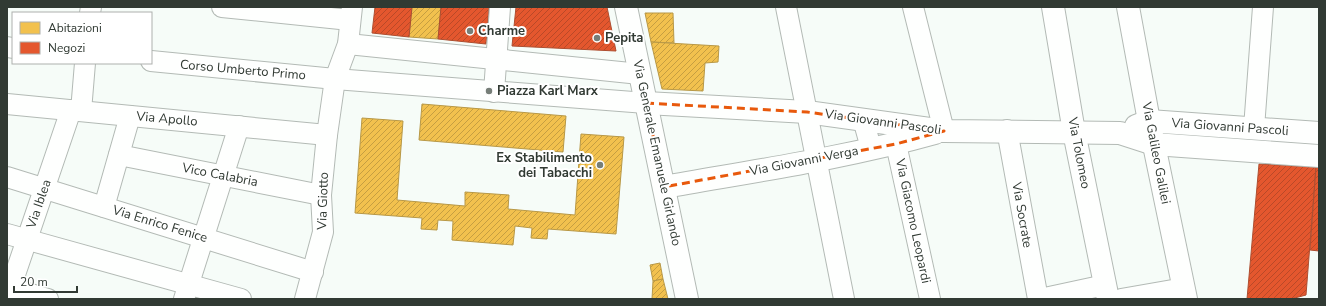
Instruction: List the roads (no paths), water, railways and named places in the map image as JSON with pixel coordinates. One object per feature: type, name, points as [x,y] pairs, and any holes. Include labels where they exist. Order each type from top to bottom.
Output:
[{"type":"street","points":[[223,7],[351,14]]},
{"type":"street","points":[[494,92],[500,7]]},
{"type":"street","name":"Via Generale Emanuele Girlando","points":[[626,7],[687,299]]},
{"type":"street","points":[[786,7],[844,299]]},
{"type":"street","points":[[913,7],[944,131]]},
{"type":"street","name":"Via Tolomeo","points":[[1053,7],[1074,132],[1106,292]]},
{"type":"street","name":"Via Galileo Galilei","points":[[1128,7],[1149,121],[1185,294]]},
{"type":"street","points":[[1254,128],[1262,7]]},
{"type":"street","name":"Via Giotto","points":[[305,299],[323,232],[321,195],[335,79],[348,44],[351,14]]},
{"type":"street","points":[[348,44],[497,52],[640,74]]},
{"type":"street","name":"Corso Umberto Primo","points":[[152,61],[335,79],[646,103]]},
{"type":"street","name":"Via Iblea","points":[[8,291],[44,188],[76,111],[85,64]]},
{"type":"street","name":"Via Giovanni Pascoli","points":[[646,103],[807,112],[944,131],[1007,130],[1120,133],[1154,144],[1319,156]]},
{"type":"street","name":"Via Apollo","points":[[7,104],[328,135]]},
{"type":"street","points":[[104,207],[130,116]]},
{"type":"street","points":[[863,119],[871,148]]},
{"type":"street","name":"Via Giovanni Pascoli","points":[[1120,133],[1149,121],[1319,133]]},
{"type":"street","points":[[186,292],[239,126]]},
{"type":"street","name":"Via Socrate","points":[[1007,130],[1039,299]]},
{"type":"street","name":"Via Giovanni Verga","points":[[664,187],[817,160],[896,144],[944,131]]},
{"type":"street","name":"Via Giacomo Leopardi","points":[[896,144],[930,299]]},
{"type":"street","name":"Vico Calabria","points":[[119,155],[321,195]]},
{"type":"street","name":"Via Enrico Fenice","points":[[7,177],[313,272]]},
{"type":"street","points":[[7,234],[186,292],[241,299]]},
{"type":"street","points":[[8,291],[48,299]]},
{"type":"street","points":[[1039,299],[1106,292]]},
{"type":"street","points":[[1121,299],[1185,294]]},
{"type":"place","name":"Charme","points":[[470,31]]},
{"type":"place","name":"Pepita","points":[[597,38]]},
{"type":"place","name":"Piazza Karl Marx","points":[[489,91]]},
{"type":"place","name":"Ex Stabilimento dei Tabacchi","points":[[600,165]]}]
